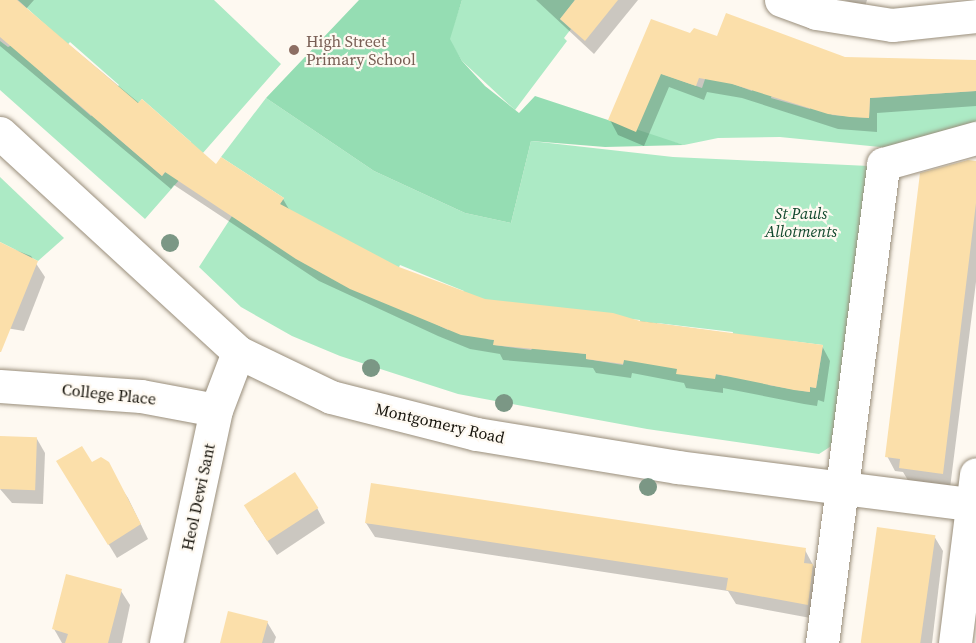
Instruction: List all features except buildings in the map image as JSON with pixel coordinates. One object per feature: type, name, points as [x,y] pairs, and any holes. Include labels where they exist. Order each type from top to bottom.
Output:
[{"type":"street","points":[[781,0],[816,13],[892,25],[976,16]]},
{"type":"street","name":"Montgomery Road","points":[[0,133],[238,352],[331,397],[476,434],[677,467],[842,486],[975,494]]},
{"type":"street","points":[[822,643],[883,164],[976,138]]},
{"type":"street","name":"Heol Dewi Sant","points":[[166,643],[216,410],[238,352]]},
{"type":"street","name":"College Place","points":[[0,386],[141,396],[216,410]]},
{"type":"street","points":[[955,643],[975,494]]},
{"type":"green space","points":[[18,0],[214,0],[281,64],[145,219],[0,90],[0,41],[8,47],[49,28]],"holes":[[[70,42],[119,85],[91,116],[43,74]],[[142,99],[191,142],[162,176],[112,133]]]},
{"type":"green space","points":[[359,0],[462,0],[450,39],[462,61],[485,86],[519,113],[535,96],[684,145],[605,147],[531,141],[511,223],[465,213],[374,171],[266,98]]},
{"type":"green space","points":[[462,0],[575,0],[560,19],[571,29],[564,38],[567,41],[515,110],[462,61],[449,39]]},
{"type":"green space","points":[[714,53],[717,78],[752,91],[758,72],[777,78],[771,98],[810,109],[813,92],[832,115],[869,118],[870,98],[976,91],[976,130],[890,148],[780,137],[718,138],[684,145],[636,132],[648,69],[702,88]]},
{"type":"green space","name":"St Pauls Allotments","points":[[266,98],[374,171],[465,213],[511,223],[531,141],[673,157],[869,166],[836,443],[819,454],[647,429],[458,394],[340,356],[292,336],[241,307],[199,267],[234,213],[261,232],[284,198],[221,157]],"holes":[[[400,265],[464,291],[448,330],[385,299]],[[567,309],[531,350],[494,345],[494,340],[486,339]],[[612,317],[640,320],[634,361],[624,359],[623,365],[586,359],[586,354],[578,353]],[[657,323],[733,332],[726,376],[652,364]],[[791,341],[823,345],[816,388],[810,387],[809,392],[768,385]]]},
{"type":"green space","points":[[0,177],[64,238],[38,261],[0,242]]},
{"type":"place","name":"High Street Primary School","points":[[294,50]]}]
